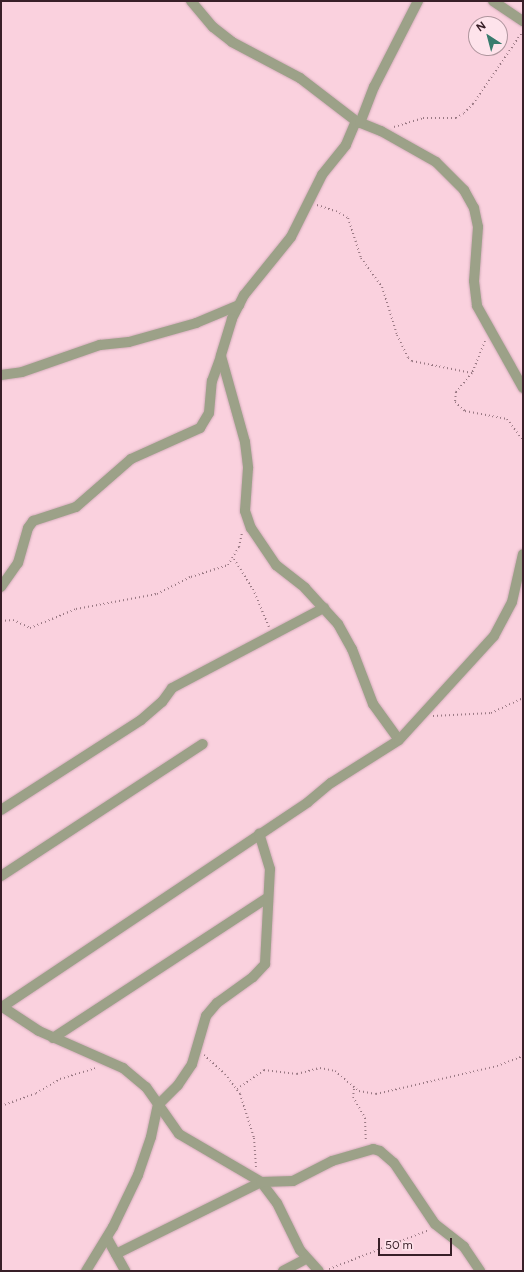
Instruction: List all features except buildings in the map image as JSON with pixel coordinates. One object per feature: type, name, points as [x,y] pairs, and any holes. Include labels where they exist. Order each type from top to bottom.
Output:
[{"type":"street","points":[[191,1],[213,27],[232,42],[307,82],[358,122],[381,131],[436,162],[468,196],[478,227],[474,295],[488,328],[523,388]]},
{"type":"street","points":[[1,587],[18,562],[28,528],[33,521],[76,507],[131,459],[200,428],[209,413],[212,381],[239,306],[279,256],[322,174],[346,145],[418,1]]},
{"type":"street","points":[[493,1],[523,21]]},
{"type":"street","points":[[1,375],[22,372],[100,345],[129,342],[196,323],[239,306]]},
{"type":"street","points":[[221,356],[245,442],[248,468],[246,515],[251,528],[276,565],[324,608],[352,649],[373,704],[399,740]]},
{"type":"street","points":[[319,1271],[306,1260],[277,1203],[259,1180],[179,1134],[135,1076],[109,1062],[53,1038],[2,1006],[259,834],[331,783],[399,740],[484,648],[503,622],[512,602],[523,554]]},
{"type":"street","points":[[1,810],[141,720],[158,706],[172,688],[324,608]]},
{"type":"street","points":[[1,876],[204,744]]},
{"type":"street","points":[[86,1271],[107,1238],[138,1175],[151,1137],[158,1105],[186,1076],[210,1010],[265,964],[267,898],[270,869],[259,834]]},
{"type":"street","points":[[53,1038],[267,898]]},
{"type":"street","points":[[116,1254],[259,1180],[293,1181],[332,1161],[365,1150],[380,1151],[394,1163],[438,1226],[464,1247],[480,1271]]},
{"type":"street","points":[[107,1238],[125,1271]]},
{"type":"street","points":[[283,1271],[306,1260]]},
{"type":"path","points":[[381,131],[423,118],[456,118],[464,113],[473,104],[523,31]]},
{"type":"path","points":[[308,203],[336,210],[348,218],[361,258],[382,287],[397,335],[408,358],[412,362],[472,373]]},
{"type":"path","points":[[488,328],[484,347],[472,373],[456,392],[454,397],[457,407],[507,419],[523,440]]},
{"type":"path","points":[[1,621],[13,620],[30,628],[76,609],[149,597],[191,577],[222,568],[234,559],[246,515]]},
{"type":"path","points":[[234,559],[253,589],[272,635]]},
{"type":"path","points":[[420,716],[491,713],[523,698]]},
{"type":"path","points":[[197,1049],[237,1089],[254,1138],[259,1180]]},
{"type":"path","points":[[237,1089],[264,1070],[297,1074],[320,1068],[335,1071],[354,1089],[376,1094],[492,1067],[523,1056]]},
{"type":"path","points":[[1,1106],[36,1093],[60,1079],[84,1074],[109,1062]]},
{"type":"path","points":[[354,1089],[353,1097],[365,1118],[365,1150]]},
{"type":"path","points":[[324,1271],[438,1226]]}]
